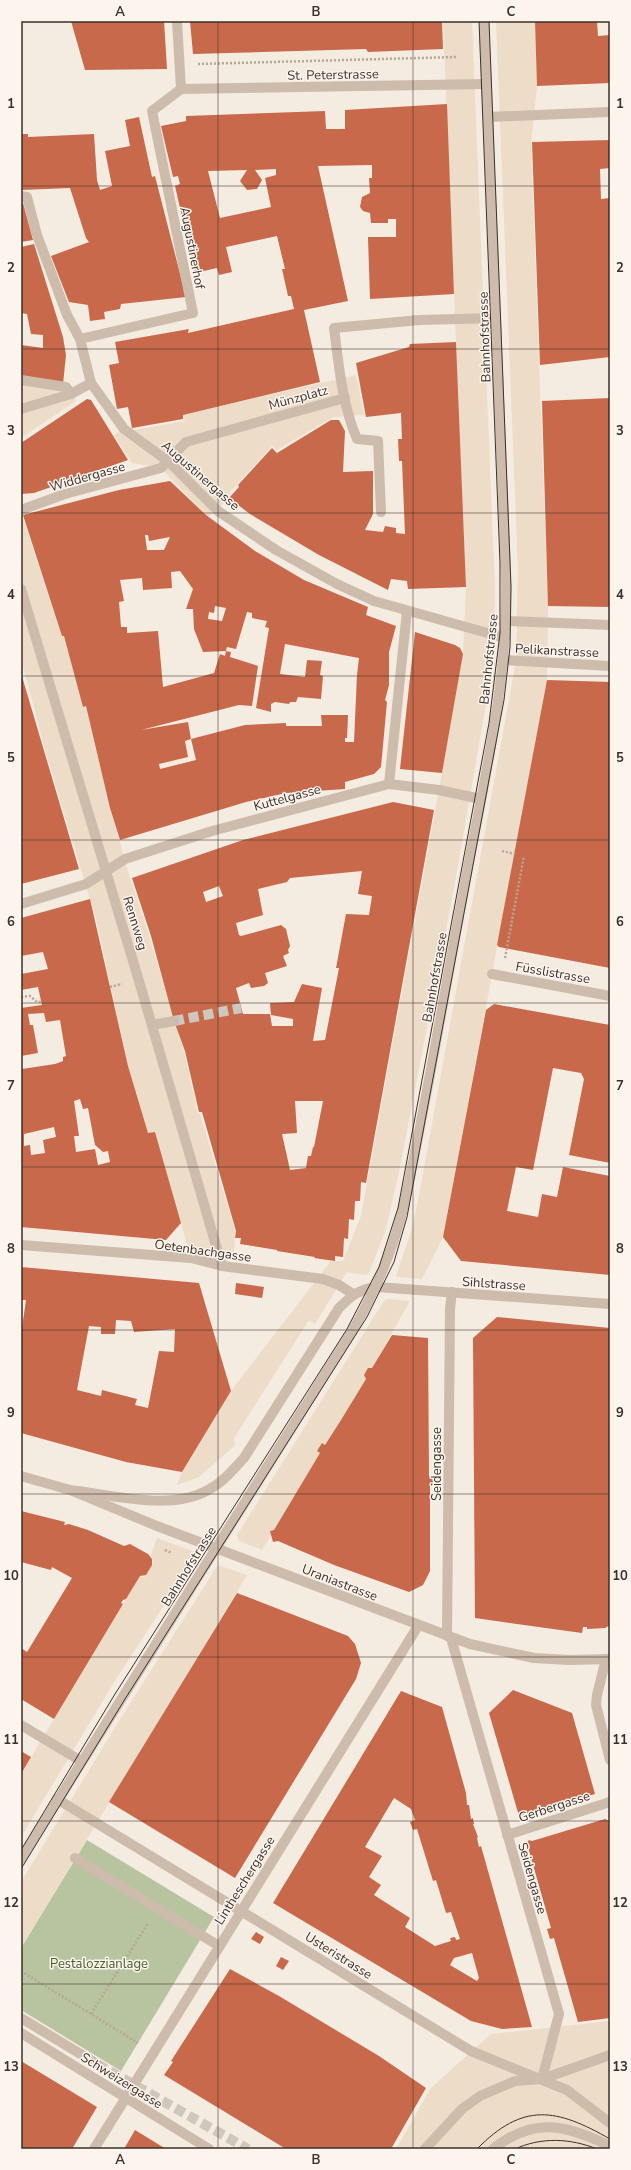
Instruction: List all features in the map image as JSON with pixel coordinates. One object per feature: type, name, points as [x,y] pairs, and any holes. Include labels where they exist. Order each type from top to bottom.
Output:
[{"type":"street","points":[[177,21],[181,89]]},
{"type":"street","name":"Bahnhofstrasse","points":[[21,1859],[214,1548],[353,1330],[377,1287],[390,1255],[404,1205],[481,799],[504,660],[506,621],[484,21]]},
{"type":"street","name":"St. Peterstrasse","points":[[181,89],[486,84]]},
{"type":"street","name":"Augustinerhof","points":[[80,339],[193,313],[152,111],[181,89]]},
{"type":"street","points":[[488,117],[610,112]]},
{"type":"street","name":"Augustinergasse","points":[[21,196],[27,197],[37,235],[67,315],[80,339],[91,383],[124,428],[169,462],[218,511],[276,550],[337,584],[374,601],[505,638]]},
{"type":"street","name":"Münzplatz","points":[[161,468],[169,462],[186,442],[345,398],[334,328],[419,320],[496,318]]},
{"type":"street","points":[[21,380],[66,387],[71,394]]},
{"type":"street","points":[[21,409],[71,394],[91,383]]},
{"type":"street","points":[[345,398],[348,418],[357,439],[378,441],[382,512]]},
{"type":"street","name":"Widdergasse","points":[[21,510],[65,494],[161,468]]},
{"type":"street","name":"Rennweg","points":[[21,589],[106,870],[222,1266]]},
{"type":"street","points":[[389,784],[407,611]]},
{"type":"street","name":"Pelikanstrasse","points":[[506,621],[610,626]]},
{"type":"street","name":"Pelikanstrasse","points":[[504,660],[610,666]]},
{"type":"street","name":"Kuttelgasse","points":[[21,904],[86,884],[125,859],[212,831],[389,784],[438,790],[481,799]]},
{"type":"street","name":"Füsslistrasse","points":[[492,974],[610,996]]},
{"type":"street","points":[[152,1025],[174,1021]]},
{"type":"street","name":"Oetenbachgasse","points":[[21,1245],[191,1258],[222,1266],[323,1279],[353,1294]]},
{"type":"street","points":[[353,1294],[377,1287]]},
{"type":"street","name":"Sihlstrasse","points":[[377,1287],[610,1304]]},
{"type":"street","name":"Seidengasse","points":[[452,1292],[450,1309],[449,1637],[558,2014],[542,2079]]},
{"type":"street","name":"Uraniastrasse","points":[[70,1490],[157,1501],[180,1501],[198,1495],[214,1487],[228,1476],[244,1458],[339,1308],[353,1294]]},
{"type":"street","name":"Uraniastrasse","points":[[21,1476],[70,1490],[214,1548],[418,1626],[484,1648],[534,1658],[608,1659]]},
{"type":"street","name":"Lintheschergasse","points":[[94,2149],[418,1626]]},
{"type":"street","points":[[608,1659],[597,1695],[596,1706],[610,1760]]},
{"type":"street","points":[[21,1725],[81,1761]]},
{"type":"street","name":"Usteristrasse","points":[[57,1799],[471,2051],[567,2090],[610,2123]]},
{"type":"street","name":"Gerbergasse","points":[[507,1835],[610,1802]]},
{"type":"street","points":[[75,1858],[219,1946]]},
{"type":"street","points":[[21,2018],[97,2064]]},
{"type":"street","name":"Schweizergasse","points":[[21,2033],[209,2149]]},
{"type":"street","points":[[425,2149],[462,2109],[480,2096],[515,2081],[542,2079],[610,2058]]},
{"type":"street","points":[[493,2149],[509,2136],[523,2130],[547,2127],[570,2129],[610,2146]]},
{"type":"path","points":[[180,65],[457,57]]},
{"type":"path","points":[[502,851],[514,854]]},
{"type":"path","points":[[507,948],[524,856]]},
{"type":"path","points":[[21,998],[30,996],[37,1002],[41,1002]]},
{"type":"path","points":[[91,2014],[158,1908]]},
{"type":"path","points":[[21,1971],[153,2052]]},
{"type":"green space","name":"Pestalozzianlage","points":[[87,1840],[214,1917],[121,2071],[21,2010],[21,1948]]},
{"type":"shaded area","points":[[443,21],[472,21],[495,591],[493,652],[489,687],[454,888],[398,1177],[385,1232],[369,1273],[365,1275],[347,1272],[315,1324],[309,1320],[234,1438],[235,1445],[199,1477],[177,1485],[182,1472],[231,1391],[331,1261],[343,1261],[361,1216],[442,773],[463,654],[466,587]]},
{"type":"shaded area","points":[[496,21],[535,21],[537,86],[531,144],[548,606],[547,680],[443,1237],[422,1279],[396,1276],[410,1235],[418,1201],[516,661],[518,570]]},
{"type":"shaded area","points":[[356,375],[364,415],[333,417],[277,450],[272,446],[231,491],[218,511],[208,517],[161,468],[132,463],[114,435],[125,429],[134,430],[185,421],[183,415]]},
{"type":"shaded area","points":[[21,380],[66,387],[76,401],[21,438]]},
{"type":"shaded area","points":[[21,512],[62,636],[64,636],[83,707],[86,706],[110,808],[184,1052],[198,1114],[200,1114],[235,1231],[234,1253],[222,1266],[191,1258],[155,1132],[148,1133],[128,1066],[97,923],[46,753],[21,659]]},
{"type":"shaded area","points":[[387,1299],[410,1301],[372,1368],[364,1374],[366,1379],[341,1420],[325,1445],[322,1443],[317,1451],[320,1453],[262,1550],[239,1541],[237,1535],[384,1301]]},
{"type":"shaded area","points":[[157,1538],[195,1552],[196,1556],[116,1679],[21,1837],[21,1774],[140,1576],[144,1578],[153,1563],[151,1555]]},
{"type":"shaded area","points":[[218,1565],[247,1575],[21,1948],[21,1882],[119,1721]]},
{"type":"shaded area","points":[[610,2021],[610,2149],[396,2149],[431,2088],[491,2034]]},
{"type":"building","points":[[71,21],[164,21],[167,69],[85,70]]},
{"type":"building","points":[[190,21],[442,21],[443,49],[368,52],[366,49],[193,54]]},
{"type":"building","points":[[535,21],[597,21],[598,36],[610,35],[610,83],[537,86]]},
{"type":"building","points":[[447,104],[454,294],[370,299],[368,237],[396,237],[396,219],[388,219],[388,223],[371,223],[370,213],[363,211],[360,207],[362,197],[370,193],[369,178],[372,178],[372,165],[318,166],[348,301],[304,310],[320,382],[183,415],[183,419],[132,428],[128,407],[117,409],[109,365],[119,363],[115,342],[189,329],[188,333],[294,309],[291,296],[288,296],[282,269],[285,269],[277,236],[226,247],[232,272],[219,275],[217,268],[195,273],[175,186],[180,184],[178,176],[173,177],[161,126],[186,121],[186,116],[325,111],[326,129],[345,129],[345,110]],"holes":[[[276,169],[276,175],[265,178],[271,207],[220,218],[208,171],[247,170],[240,181],[247,190],[257,189],[262,180],[255,170]]]},
{"type":"building","points":[[139,117],[152,177],[155,176],[186,297],[121,304],[120,309],[104,312],[105,319],[90,321],[88,305],[69,302],[51,256],[89,242],[86,238],[70,188],[21,190],[21,134],[28,134],[28,137],[94,134],[97,180],[100,190],[112,186],[105,151],[130,146],[125,120]]},
{"type":"building","points":[[610,140],[610,168],[600,169],[601,199],[610,198],[610,357],[540,365],[532,142]]},
{"type":"building","points":[[21,203],[23,203],[33,240],[21,242]]},
{"type":"building","points":[[34,244],[63,337],[66,355],[63,384],[21,378],[21,345],[43,348],[43,335],[31,334],[27,314],[21,313],[21,247]]},
{"type":"building","points":[[456,342],[466,587],[408,589],[407,581],[391,579],[388,590],[319,555],[250,514],[229,498],[239,487],[238,485],[272,448],[277,453],[331,420],[339,420],[345,431],[343,472],[373,471],[373,514],[365,530],[383,532],[385,526],[396,528],[396,533],[405,534],[402,461],[399,461],[398,439],[402,439],[401,413],[366,417],[356,363],[409,347],[410,344]]},
{"type":"building","points":[[610,398],[610,607],[548,606],[542,401]]},
{"type":"building","points":[[87,399],[91,400],[128,460],[34,493],[21,494],[21,443]]},
{"type":"building","points":[[170,481],[206,515],[255,551],[304,580],[368,607],[366,615],[396,626],[389,652],[389,685],[385,700],[387,702],[381,767],[374,774],[345,782],[345,789],[286,793],[246,802],[120,840],[110,808],[86,706],[83,707],[64,636],[62,636],[23,515],[119,490]],"holes":[[[145,535],[148,535],[149,541],[170,537],[164,550],[147,550]],[[180,571],[193,589],[186,609],[193,609],[194,629],[203,652],[226,651],[225,656],[220,654],[214,673],[163,687],[158,631],[127,633],[127,627],[121,627],[119,602],[124,601],[120,580],[142,578],[143,590],[172,588],[171,572]],[[215,606],[226,608],[222,621],[208,619],[209,612],[214,613]],[[247,612],[252,613],[252,618],[267,621],[265,627],[269,628],[256,708],[271,712],[271,704],[275,702],[289,704],[290,702],[296,702],[298,697],[321,699],[323,676],[320,675],[322,661],[307,660],[305,677],[280,674],[285,644],[359,658],[354,742],[345,742],[345,738],[347,738],[348,715],[321,715],[322,726],[286,726],[286,723],[245,725],[191,739],[188,722],[141,730],[239,705],[252,706],[258,666],[230,657],[231,652],[226,651],[227,647],[236,649]],[[191,739],[196,760],[160,769],[159,764],[188,757],[185,741]]]},
{"type":"building","points":[[415,632],[455,645],[460,648],[463,654],[442,773],[400,769]]},
{"type":"building","points":[[21,673],[79,869],[21,884]]},
{"type":"building","points":[[547,680],[610,682],[610,968],[499,947],[497,945]]},
{"type":"building","points":[[393,802],[434,810],[366,1183],[361,1182],[360,1201],[355,1201],[354,1220],[349,1219],[348,1239],[344,1238],[343,1257],[335,1256],[335,1261],[240,1244],[241,1238],[235,1238],[236,1231],[202,1112],[199,1112],[185,1051],[174,1021],[151,936],[132,878],[243,840]],"holes":[[[362,871],[358,894],[372,896],[369,915],[346,914],[336,968],[339,968],[325,1040],[313,1041],[322,988],[302,984],[294,1002],[270,1003],[271,1015],[293,1019],[293,1026],[272,1026],[270,1014],[243,1014],[236,988],[249,983],[251,988],[264,986],[268,983],[265,973],[287,966],[283,956],[289,953],[288,950],[290,946],[286,929],[281,925],[241,936],[239,935],[236,923],[263,915],[258,889],[287,882],[290,878]],[[219,886],[223,896],[206,902],[203,892]],[[295,1101],[323,1101],[314,1147],[311,1156],[308,1156],[306,1168],[290,1170],[282,1134],[297,1133]]]},
{"type":"building","points":[[90,899],[128,1066],[148,1133],[155,1132],[181,1223],[166,1240],[21,1227],[22,1069],[55,1064],[63,1061],[63,1057],[66,1056],[60,1020],[46,1022],[44,1013],[28,1014],[30,1025],[33,1025],[38,1053],[21,1056],[21,1008],[42,1005],[38,987],[21,990],[21,974],[48,969],[43,952],[21,956],[21,918]],"holes":[[[80,1099],[83,1109],[88,1108],[95,1145],[103,1152],[108,1151],[110,1162],[98,1165],[95,1149],[76,1152],[74,1136],[79,1136],[74,1101]],[[54,1127],[56,1137],[43,1140],[45,1153],[31,1155],[30,1145],[24,1146],[24,1134]]]},
{"type":"building","points":[[494,1004],[610,1025],[610,1163],[569,1155],[584,1079],[581,1073],[553,1068],[533,1170],[516,1167],[507,1211],[538,1217],[542,1194],[557,1197],[563,1167],[610,1176],[610,1275],[461,1261],[443,1237],[486,1010]]},
{"type":"building","points":[[21,1267],[199,1283],[231,1391],[182,1472],[126,1462],[21,1433],[21,1335],[26,1300],[21,1300]],"holes":[[[116,1320],[131,1321],[134,1332],[175,1329],[174,1352],[159,1351],[148,1408],[135,1405],[137,1399],[102,1390],[101,1396],[77,1390],[89,1326],[101,1327],[101,1334],[115,1334]]]},
{"type":"building","points":[[236,1283],[264,1287],[262,1298],[235,1294]]},
{"type":"building","points":[[497,1317],[610,1328],[610,1626],[606,1628],[587,1629],[587,1627],[583,1627],[582,1633],[475,1618],[473,1338]]},
{"type":"building","points":[[392,1335],[428,1338],[429,1476],[432,1477],[433,1481],[433,1484],[430,1486],[430,1571],[423,1585],[409,1592],[334,1565],[278,1541],[273,1542],[270,1531],[274,1530],[320,1453],[317,1451],[322,1443],[325,1445],[366,1379],[364,1375],[368,1368],[372,1368]]},
{"type":"building","points":[[21,1511],[65,1522],[64,1525],[69,1524],[88,1530],[124,1546],[130,1544],[148,1554],[152,1559],[152,1565],[146,1575],[140,1576],[126,1599],[121,1603],[123,1604],[54,1719],[21,1699],[21,1648],[27,1652],[72,1578],[52,1567],[51,1570],[21,1562]]},
{"type":"building","points":[[237,1593],[348,1636],[355,1644],[361,1663],[356,1679],[235,1878],[109,1802]]},
{"type":"building","points":[[513,1690],[572,1713],[595,1794],[519,1816],[489,1713]]},
{"type":"building","points":[[401,1691],[442,1707],[466,1793],[467,1805],[469,1805],[471,1819],[473,1818],[473,1824],[478,1837],[479,1847],[481,1846],[532,2027],[502,2029],[471,2021],[273,1903]],"holes":[[[394,1798],[411,1809],[415,1820],[410,1822],[413,1830],[417,1829],[433,1881],[436,1880],[446,1913],[451,1912],[460,1939],[456,1940],[455,1937],[450,1938],[451,1941],[435,1946],[405,1927],[410,1918],[374,1895],[381,1885],[369,1877],[382,1856],[365,1847]],[[472,1953],[479,1978],[477,1981],[450,1965],[454,1958]]]},
{"type":"building","points":[[21,1751],[31,1757],[21,1774]]},
{"type":"building","points":[[605,1819],[610,1821],[610,2018],[578,2022],[554,1938],[550,1939],[547,1929],[551,1928],[528,1847],[525,1846],[529,1840],[532,1841]]},
{"type":"building","points":[[256,1932],[264,1937],[260,1944],[251,1939]]},
{"type":"building","points":[[281,1957],[289,1961],[283,1970],[276,1966]]},
{"type":"building","points":[[230,1969],[279,1996],[379,2056],[426,2088],[391,2149],[286,2149],[164,2075],[173,2062],[171,2061]]},
{"type":"building","points":[[21,2061],[97,2107],[72,2149],[21,2149]]},
{"type":"building","points":[[135,2130],[166,2149],[124,2149]]},
{"type":"tunnel","points":[[174,1021],[241,1008]]},
{"type":"tunnel","points":[[97,2064],[248,2149]]},
{"type":"tram line","points":[[21,1850],[115,1694],[347,1329],[379,1267],[398,1208],[489,723],[500,633],[500,563],[479,21]]},
{"type":"tram line","points":[[21,1869],[125,1699],[367,1317],[394,1262],[407,1217],[504,700],[510,647],[511,587],[489,21]]},
{"type":"tram line","points":[[477,2149],[494,2134],[510,2123],[525,2117],[540,2115],[556,2116],[573,2121],[610,2139]]},
{"type":"tram line","points":[[515,2149],[535,2142],[556,2140],[587,2145],[597,2149]]}]
